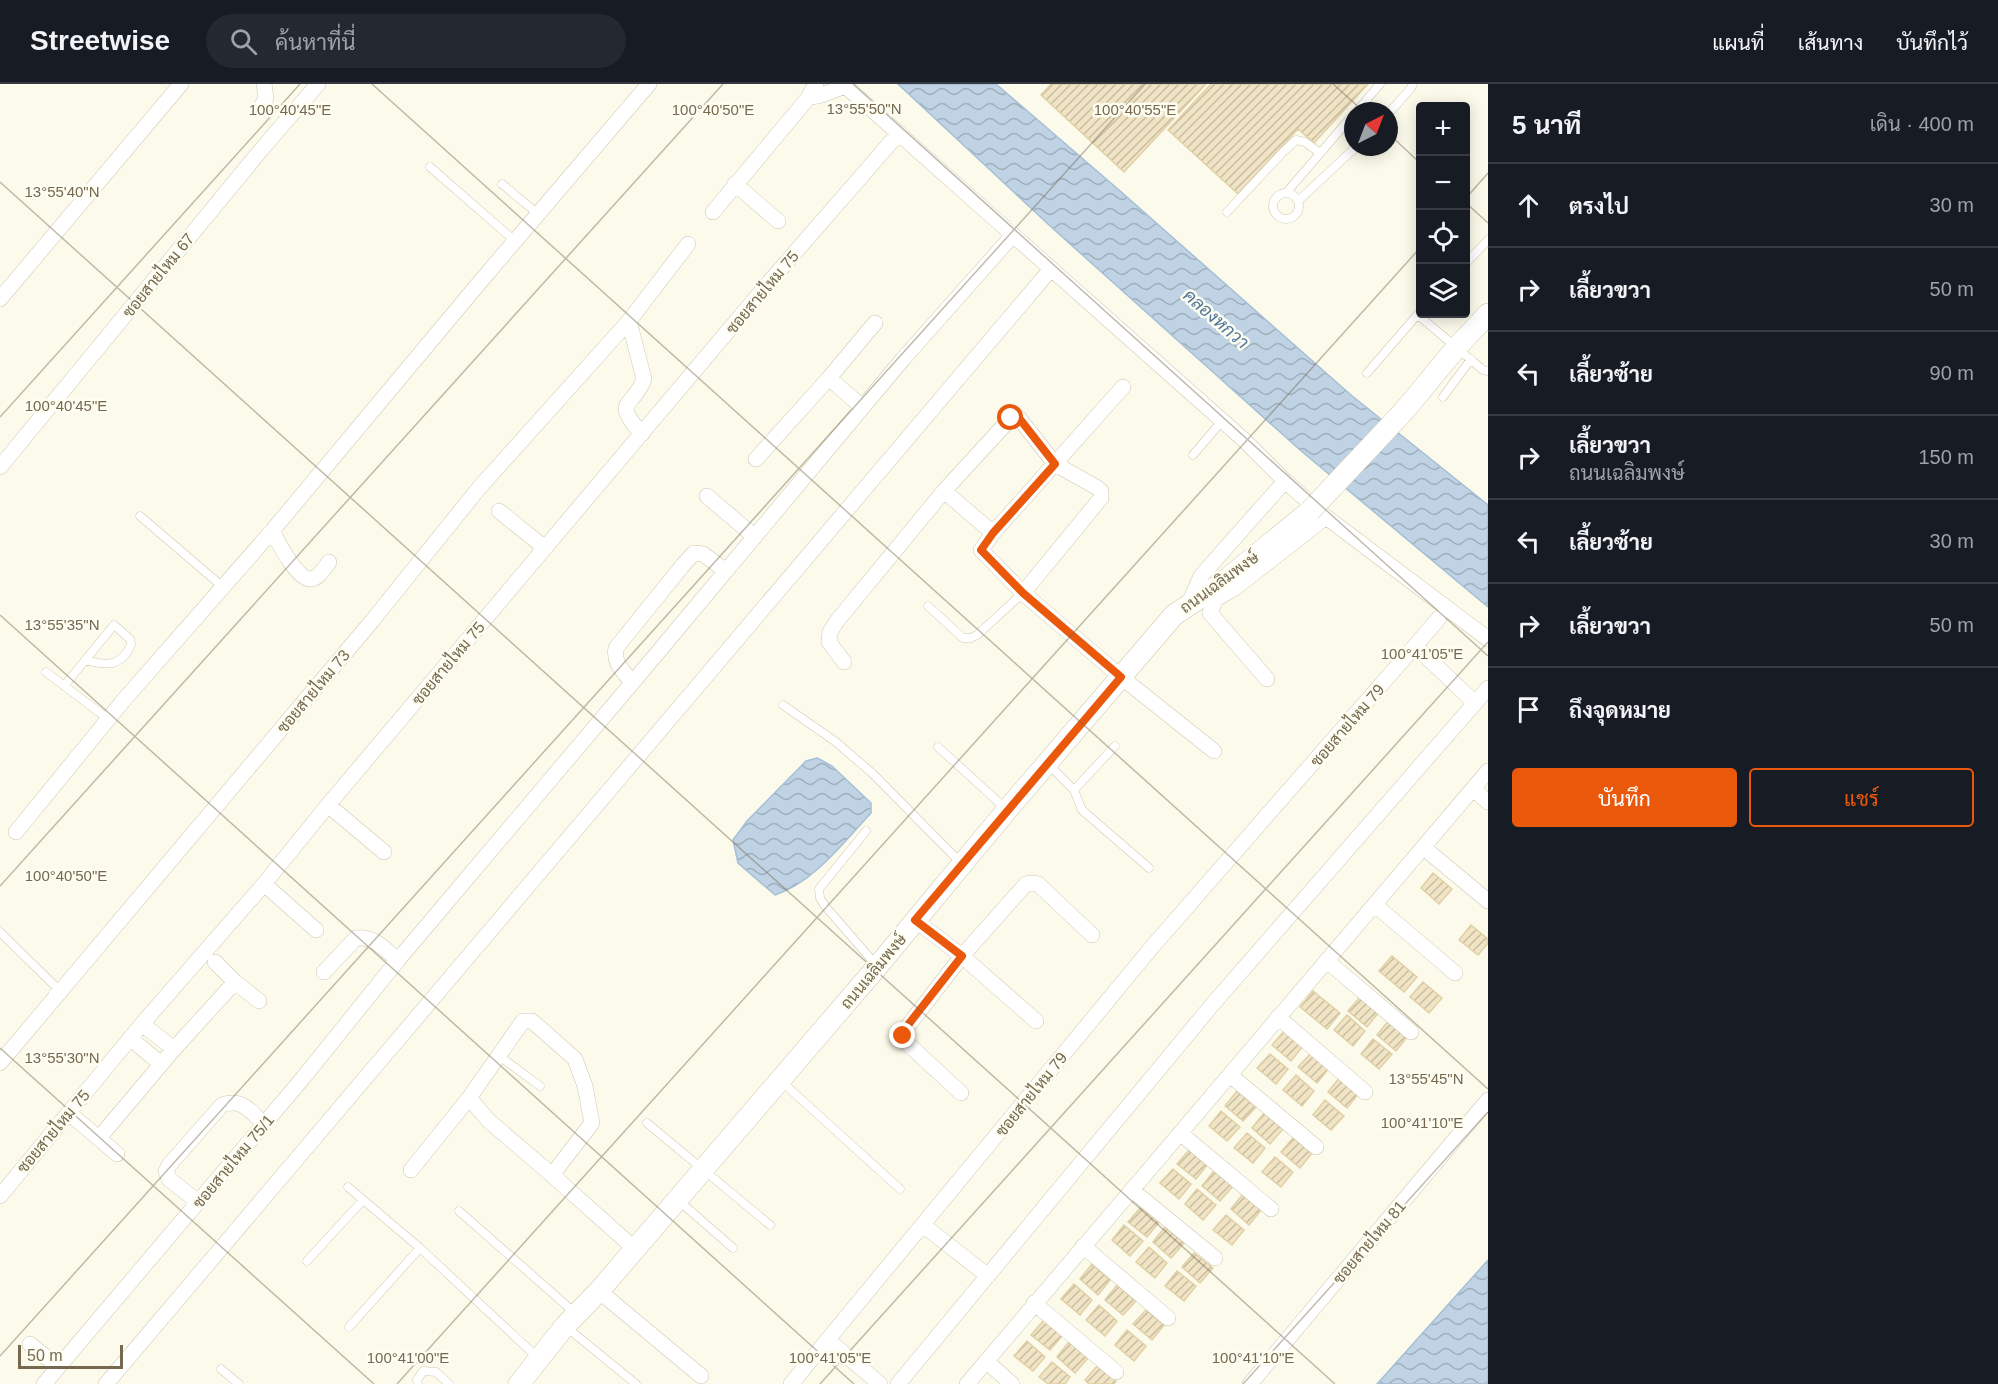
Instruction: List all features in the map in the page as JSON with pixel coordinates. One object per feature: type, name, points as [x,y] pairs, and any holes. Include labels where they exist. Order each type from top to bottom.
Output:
[{"type":"main road","name":"ถนนเฉลิมพงษ์","points":[[519,1384],[571,1320],[635,1249],[877,967],[1007,810],[1181,610],[1318,514],[1404,411],[1464,353],[1488,314]]},
{"type":"street","points":[[0,299],[182,84]]},
{"type":"street","points":[[260,109],[266,98],[264,84]]},
{"type":"street","name":"ซอยสายไหม 67","points":[[0,467],[318,84]]},
{"type":"street","points":[[15,832],[108,719],[272,531],[649,84]]},
{"type":"street","points":[[713,212],[808,98],[816,84]]},
{"type":"street","points":[[808,98],[822,95],[844,85],[1222,421],[1318,514],[1488,639]]},
{"type":"street","name":"ซอยสายไหม 75","points":[[0,1196],[130,1038],[264,884],[771,280],[898,133]]},
{"type":"street","points":[[735,184],[778,221]]},
{"type":"street","name":"ซอยสายไหม 75/1","points":[[44,1384],[303,1078],[398,960],[862,407],[1013,235]]},
{"type":"street","name":"ซอยสายไหม 73","points":[[0,1063],[58,991],[372,621],[479,488],[629,321],[688,244]]},
{"type":"street","points":[[106,1384],[1051,269]]},
{"type":"street","points":[[629,321],[644,379],[642,386],[627,403],[626,410],[629,419],[642,434]]},
{"type":"street","points":[[756,459],[829,378],[875,322]]},
{"type":"street","points":[[829,378],[862,407]]},
{"type":"street","points":[[1123,387],[993,533],[981,550],[1023,593],[1121,677],[1214,751]]},
{"type":"street","points":[[844,662],[829,642],[830,632],[944,491],[1011,418],[1019,418],[1055,464],[1101,491],[1101,498],[1023,593]]},
{"type":"street","points":[[1286,481],[1201,576],[1181,610],[1191,615],[1235,588],[1318,514]]},
{"type":"street","points":[[944,491],[993,533]]},
{"type":"street","points":[[707,496],[755,537]]},
{"type":"street","points":[[498,511],[545,548]]},
{"type":"street","points":[[272,531],[304,578],[312,579],[318,576],[329,562]]},
{"type":"street","points":[[632,682],[616,662],[614,654],[616,648],[683,565],[694,553],[703,554],[726,571]]},
{"type":"street","points":[[1216,599],[1210,613],[1267,679]]},
{"type":"street","name":"ซอยสายไหม 79","points":[[791,1384],[1152,947],[1438,618]]},
{"type":"street","points":[[1415,646],[1475,703]]},
{"type":"street","points":[[898,1384],[1212,1005],[1488,688]]},
{"type":"street","points":[[967,1384],[1488,771]]},
{"type":"street","points":[[1473,789],[1488,802]]},
{"type":"street","points":[[328,805],[384,852]]},
{"type":"street","points":[[1424,848],[1488,901]]},
{"type":"street","points":[[961,1093],[903,1036],[904,1030],[962,956],[1026,884],[1032,883],[1038,884],[1092,935]]},
{"type":"street","points":[[264,884],[316,930]]},
{"type":"street","points":[[1375,905],[1455,973]]},
{"type":"street","points":[[915,920],[962,956],[1036,1021]]},
{"type":"street","points":[[324,972],[356,938],[366,937],[375,940],[398,960]]},
{"type":"street","points":[[1328,961],[1411,1032]]},
{"type":"street","points":[[215,962],[259,1001]]},
{"type":"street","points":[[99,1138],[174,1049],[235,982]]},
{"type":"street","points":[[1278,1017],[1365,1092]]},
{"type":"street","points":[[411,1170],[469,1098],[523,1021],[532,1021],[575,1059],[585,1086],[592,1123],[552,1174]]},
{"type":"street","points":[[142,1024],[174,1049]]},
{"type":"street","points":[[130,1038],[162,1064]]},
{"type":"street","points":[[1230,1075],[1316,1147]]},
{"type":"street","points":[[469,1098],[489,1121],[635,1249]]},
{"type":"street","name":"ซอยสายไหม 81","points":[[1250,1384],[1488,1100]]},
{"type":"street","points":[[198,1202],[169,1179],[166,1171],[170,1164],[222,1105],[231,1102],[245,1106],[264,1124]]},
{"type":"street","points":[[69,1113],[117,1154]]},
{"type":"street","points":[[1180,1133],[1271,1209]]},
{"type":"street","points":[[1132,1190],[1215,1258]]},
{"type":"street","points":[[923,1226],[988,1276]]},
{"type":"street","points":[[1083,1246],[1168,1318]]},
{"type":"street","points":[[598,1291],[701,1376]]},
{"type":"street","points":[[1034,1303],[1116,1372]]},
{"type":"street","points":[[828,1340],[879,1384]]},
{"type":"street","points":[[30,1344],[58,1367]]},
{"type":"street","points":[[986,1361],[1012,1384]]},
{"type":"lane","points":[[1365,102],[1380,84]]},
{"type":"lane","points":[[1398,103],[1413,84]]},
{"type":"lane","points":[[1286,193],[1344,125]]},
{"type":"lane","points":[[1227,212],[1296,140],[1305,142],[1320,153]]},
{"type":"lane","points":[[1298,201],[1346,156]]},
{"type":"lane","points":[[430,167],[515,241]]},
{"type":"lane","points":[[502,184],[538,214]]},
{"type":"lane","points":[[1281,193],[1286,193],[1298,201],[1298,211],[1285,219],[1276,214],[1273,205],[1274,200],[1281,193]]},
{"type":"lane","points":[[1470,259],[1488,240]]},
{"type":"lane","points":[[1367,373],[1416,317]]},
{"type":"lane","points":[[1424,318],[1483,370],[1488,370]]},
{"type":"lane","points":[[1443,396],[1464,353]]},
{"type":"lane","points":[[1193,455],[1222,421]]},
{"type":"lane","points":[[140,516],[223,587]]},
{"type":"lane","points":[[928,606],[963,638],[971,638],[1023,593]]},
{"type":"lane","points":[[64,686],[85,660],[114,625],[130,639],[131,645],[127,654],[116,663],[103,665],[85,660]]},
{"type":"lane","points":[[46,672],[108,719]]},
{"type":"lane","points":[[783,705],[836,742],[872,773],[962,864]]},
{"type":"lane","points":[[1074,790],[1115,746]]},
{"type":"lane","points":[[938,747],[1007,810]]},
{"type":"lane","points":[[1048,764],[1074,790],[1082,810],[1149,868]]},
{"type":"lane","points":[[866,831],[819,889],[820,898],[825,906],[877,967]]},
{"type":"lane","points":[[0,932],[58,991],[0,1056]]},
{"type":"lane","points":[[498,1055],[540,1086]]},
{"type":"lane","points":[[780,1080],[900,1189]]},
{"type":"lane","points":[[647,1123],[770,1225]]},
{"type":"lane","points":[[348,1187],[420,1248],[539,1359]]},
{"type":"lane","points":[[677,1199],[733,1248]]},
{"type":"lane","points":[[307,1261],[363,1200]]},
{"type":"lane","points":[[459,1211],[636,1384]]},
{"type":"lane","points":[[348,1327],[420,1248]]},
{"type":"lane","points":[[221,1369],[239,1384]]},
{"type":"lane","points":[[418,1384],[417,1380],[423,1371],[436,1372],[450,1384]]},
{"type":"water","name":"คลองหกวา","points":[[898,84],[996,84],[1351,395],[1488,505],[1488,607],[1300,450],[1049,225]]},
{"type":"water","points":[[817,758],[832,766],[871,803],[871,813],[828,860],[802,881],[775,895],[738,863],[733,840],[747,821],[806,761]]},
{"type":"water","points":[[1488,1260],[1488,1384],[1377,1384]]},
{"type":"building","points":[[1051,84],[1206,84],[1124,172],[1041,95]]},
{"type":"building","points":[[1211,84],[1368,84],[1352,102],[1344,102],[1344,110],[1314,143],[1298,129],[1238,194],[1168,130]]},
{"type":"building","points":[[1433,873],[1452,889],[1439,904],[1421,888]]},
{"type":"building","points":[[1471,925],[1488,939],[1488,943],[1478,955],[1459,940]]},
{"type":"building","points":[[1392,956],[1417,977],[1404,992],[1379,971]]},
{"type":"building","points":[[1423,982],[1442,998],[1429,1013],[1410,997]]},
{"type":"building","points":[[1313,991],[1340,1013],[1327,1029],[1300,1007]]},
{"type":"building","points":[[1361,996],[1379,1012],[1367,1027],[1348,1011]]},
{"type":"building","points":[[1347,1015],[1365,1031],[1353,1046],[1334,1030]]},
{"type":"building","points":[[1389,1020],[1408,1036],[1396,1051],[1377,1035]]},
{"type":"building","points":[[1285,1030],[1303,1046],[1291,1061],[1272,1045]]},
{"type":"building","points":[[1373,1039],[1392,1054],[1379,1069],[1361,1054]]},
{"type":"building","points":[[1311,1053],[1329,1068],[1317,1083],[1298,1067]]},
{"type":"building","points":[[1270,1054],[1288,1069],[1276,1084],[1257,1068]]},
{"type":"building","points":[[1296,1075],[1314,1091],[1302,1106],[1283,1090]]},
{"type":"building","points":[[1340,1077],[1359,1093],[1347,1108],[1328,1092]]},
{"type":"building","points":[[1237,1091],[1256,1107],[1243,1121],[1225,1106]]},
{"type":"building","points":[[1325,1100],[1344,1116],[1331,1130],[1313,1115]]},
{"type":"building","points":[[1221,1111],[1240,1127],[1227,1141],[1209,1126]]},
{"type":"building","points":[[1264,1113],[1283,1129],[1270,1144],[1252,1128]]},
{"type":"building","points":[[1247,1133],[1265,1148],[1253,1163],[1234,1148]]},
{"type":"building","points":[[1293,1138],[1312,1153],[1300,1168],[1281,1152]]},
{"type":"building","points":[[1190,1149],[1208,1164],[1196,1179],[1177,1164]]},
{"type":"building","points":[[1275,1157],[1293,1172],[1281,1187],[1262,1172]]},
{"type":"building","points":[[1173,1169],[1191,1184],[1179,1199],[1160,1183]]},
{"type":"building","points":[[1214,1171],[1233,1186],[1220,1201],[1202,1186]]},
{"type":"building","points":[[1197,1189],[1216,1205],[1203,1220],[1185,1204]]},
{"type":"building","points":[[1243,1194],[1261,1210],[1249,1225],[1231,1209]]},
{"type":"building","points":[[1141,1207],[1159,1222],[1147,1237],[1128,1222]]},
{"type":"building","points":[[1226,1215],[1244,1230],[1232,1245],[1213,1230]]},
{"type":"building","points":[[1124,1225],[1143,1241],[1130,1256],[1112,1240]]},
{"type":"building","points":[[1165,1227],[1184,1243],[1171,1258],[1153,1242]]},
{"type":"building","points":[[1149,1247],[1167,1263],[1155,1278],[1136,1262]]},
{"type":"building","points":[[1194,1253],[1213,1268],[1200,1283],[1182,1267]]},
{"type":"building","points":[[1092,1264],[1110,1280],[1098,1295],[1080,1279]]},
{"type":"building","points":[[1177,1271],[1196,1286],[1184,1301],[1165,1286]]},
{"type":"building","points":[[1074,1284],[1092,1300],[1080,1315],[1061,1299]]},
{"type":"building","points":[[1117,1285],[1136,1301],[1123,1315],[1105,1300]]},
{"type":"building","points":[[1099,1305],[1117,1321],[1105,1336],[1086,1320]]},
{"type":"building","points":[[1146,1310],[1164,1325],[1152,1340],[1133,1324]]},
{"type":"building","points":[[1044,1320],[1062,1336],[1050,1350],[1031,1335]]},
{"type":"building","points":[[1127,1330],[1146,1346],[1134,1361],[1115,1345]]},
{"type":"building","points":[[1027,1341],[1045,1357],[1033,1371],[1014,1356]]},
{"type":"building","points":[[1069,1342],[1088,1358],[1075,1373],[1057,1357]]},
{"type":"building","points":[[1052,1362],[1070,1377],[1065,1384],[1048,1384],[1039,1377]]},
{"type":"building","points":[[1097,1366],[1116,1381],[1114,1384],[1089,1384],[1085,1380]]},
{"type":"route","points":[[903,1036],[904,1030],[962,956],[915,920],[1121,677],[1023,593],[981,550],[993,533],[1055,464],[1019,418],[1011,418]]}]
